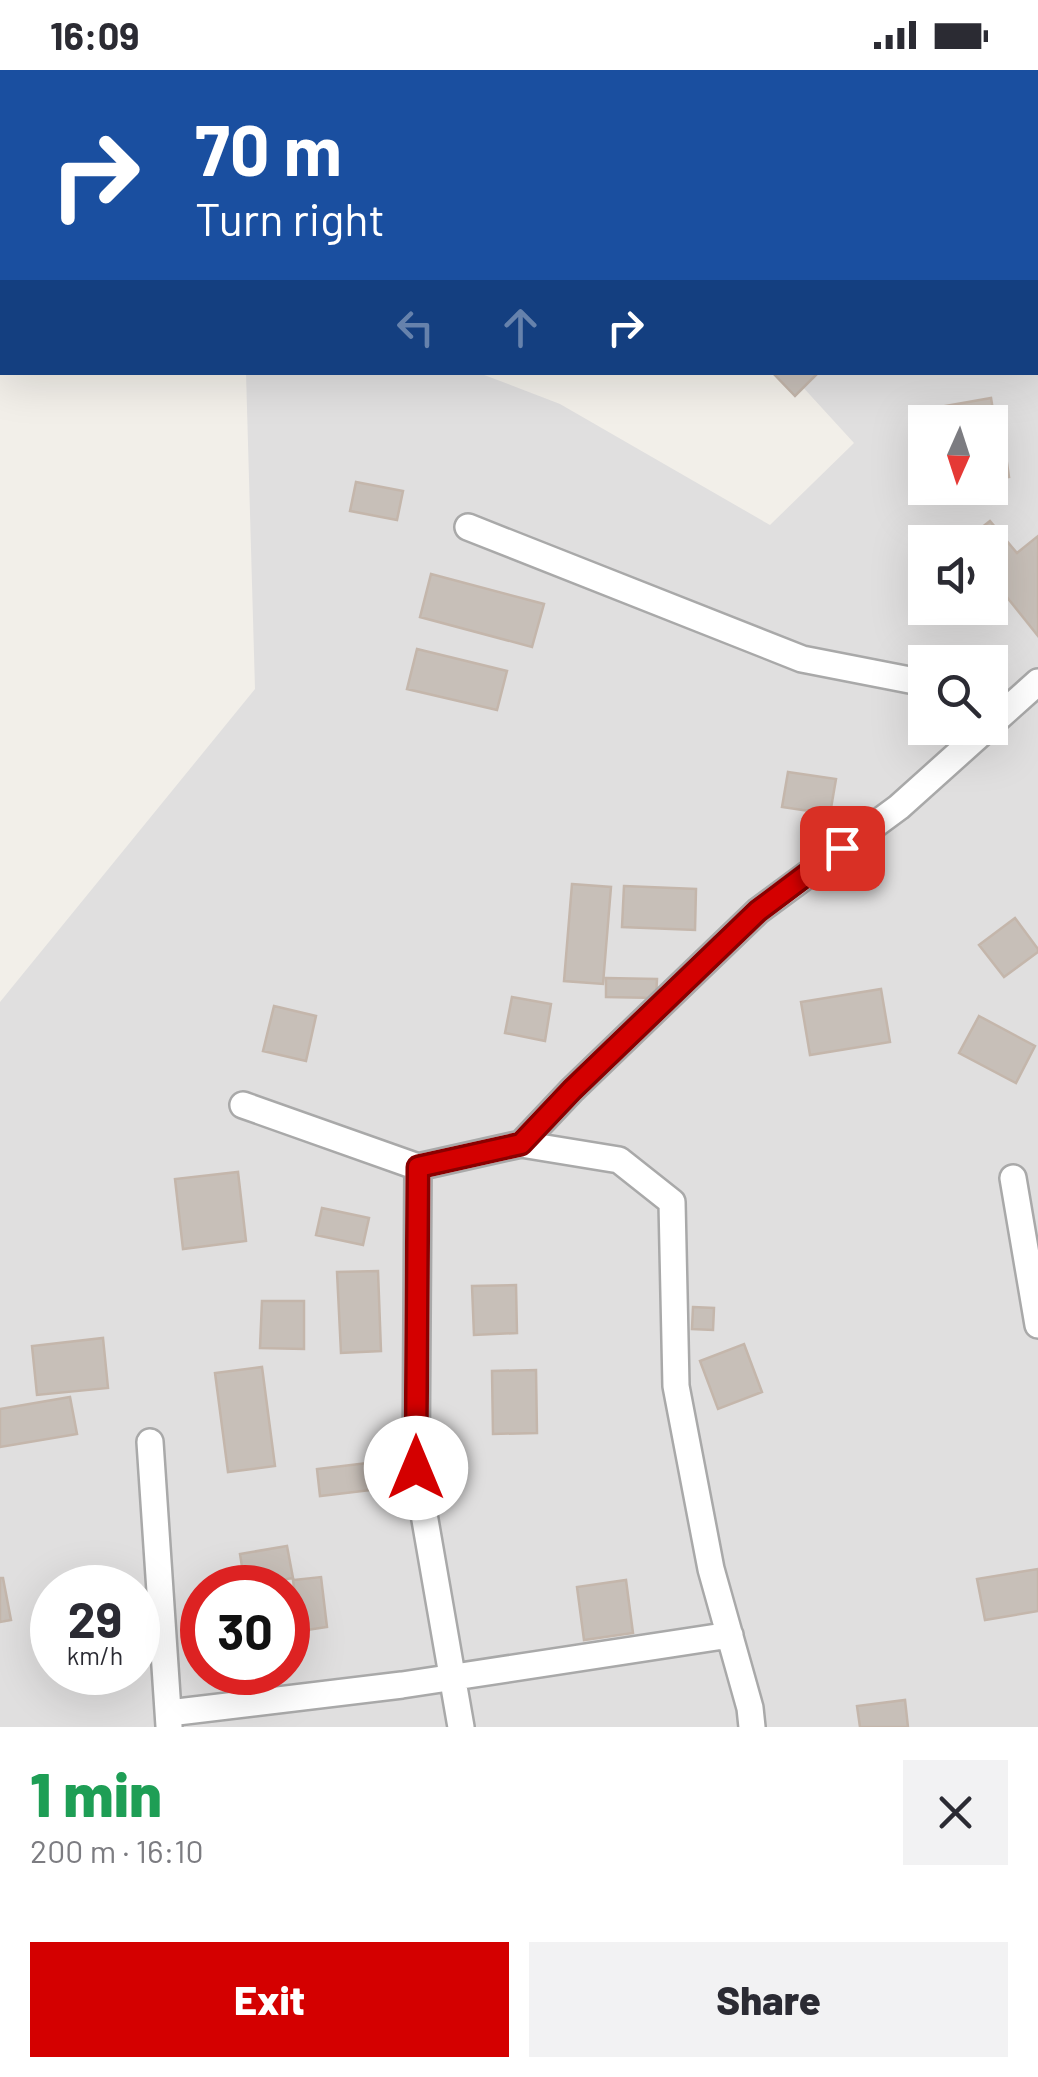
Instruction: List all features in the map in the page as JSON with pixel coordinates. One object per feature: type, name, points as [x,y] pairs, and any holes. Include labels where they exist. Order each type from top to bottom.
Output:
[{"type":"street","points":[[468,526],[802,660],[908,680]]},
{"type":"street","points":[[1008,709],[1038,682]]},
{"type":"street","points":[[1008,699],[1017,701]]},
{"type":"street","points":[[521,1144],[758,911],[899,806],[968,745]]},
{"type":"street","points":[[243,1106],[418,1167],[521,1144],[619,1160],[672,1202],[676,1386],[711,1569],[752,1727]]},
{"type":"street","points":[[418,1167],[416,1468],[461,1727]]},
{"type":"street","points":[[1012,1178],[1038,1325]]},
{"type":"street","points":[[150,1442],[169,1720],[730,1635]]},
{"type":"shaded area","points":[[246,375],[484,375],[560,404],[770,525],[854,443],[792,375],[1038,375],[1038,1727],[0,1727],[0,1002],[255,689]]},
{"type":"building","points":[[775,375],[816,375],[795,396]]},
{"type":"building","points":[[991,398],[992,405],[951,405]]},
{"type":"building","points":[[356,482],[403,491],[397,520],[350,511]]},
{"type":"building","points":[[1038,536],[1038,636],[1008,598],[1008,542],[1017,553]]},
{"type":"building","points":[[431,574],[544,604],[532,647],[420,617]]},
{"type":"building","points":[[417,649],[507,671],[497,710],[407,689]]},
{"type":"building","points":[[788,772],[836,779],[830,814],[782,807]]},
{"type":"building","points":[[572,884],[611,887],[603,984],[564,981]]},
{"type":"building","points":[[624,886],[696,889],[695,930],[622,927]]},
{"type":"building","points":[[1015,918],[1038,952],[1004,977],[979,945]]},
{"type":"building","points":[[606,978],[657,979],[656,998],[606,997]]},
{"type":"building","points":[[881,989],[890,1042],[810,1055],[801,1002]]},
{"type":"building","points":[[512,997],[551,1004],[545,1041],[505,1033]]},
{"type":"building","points":[[274,1006],[316,1016],[306,1061],[263,1051]]},
{"type":"building","points":[[979,1016],[1035,1046],[1016,1083],[959,1053]]},
{"type":"building","points":[[238,1172],[246,1241],[183,1249],[175,1179]]},
{"type":"building","points":[[322,1208],[369,1218],[363,1245],[316,1235]]},
{"type":"building","points":[[378,1271],[381,1351],[341,1353],[337,1272]]},
{"type":"building","points":[[516,1285],[517,1333],[474,1335],[472,1286]]},
{"type":"building","points":[[262,1301],[304,1301],[304,1349],[260,1348]]},
{"type":"building","points":[[693,1307],[714,1308],[713,1330],[692,1329]]},
{"type":"building","points":[[103,1338],[108,1388],[37,1395],[32,1346]]},
{"type":"building","points":[[744,1344],[762,1392],[718,1409],[700,1361]]},
{"type":"building","points":[[262,1367],[275,1466],[228,1472],[215,1373]]},
{"type":"building","points":[[536,1370],[537,1433],[493,1434],[492,1371]]},
{"type":"building","points":[[70,1397],[77,1434],[0,1447],[0,1409]]},
{"type":"building","points":[[385,1461],[388,1488],[320,1496],[317,1469]]},
{"type":"building","points":[[287,1546],[291,1565],[242,1565],[240,1554]]},
{"type":"building","points":[[1038,1569],[1038,1611],[985,1620],[977,1579]]},
{"type":"building","points":[[321,1577],[327,1627],[310,1630],[310,1578]]},
{"type":"building","points":[[0,1578],[11,1620],[0,1622]]},
{"type":"building","points":[[626,1580],[633,1633],[584,1640],[577,1587]]},
{"type":"building","points":[[905,1700],[908,1727],[860,1727],[857,1706]]},
{"type":"route","points":[[416,1468],[418,1167],[521,1144],[758,911],[842,848]]}]
